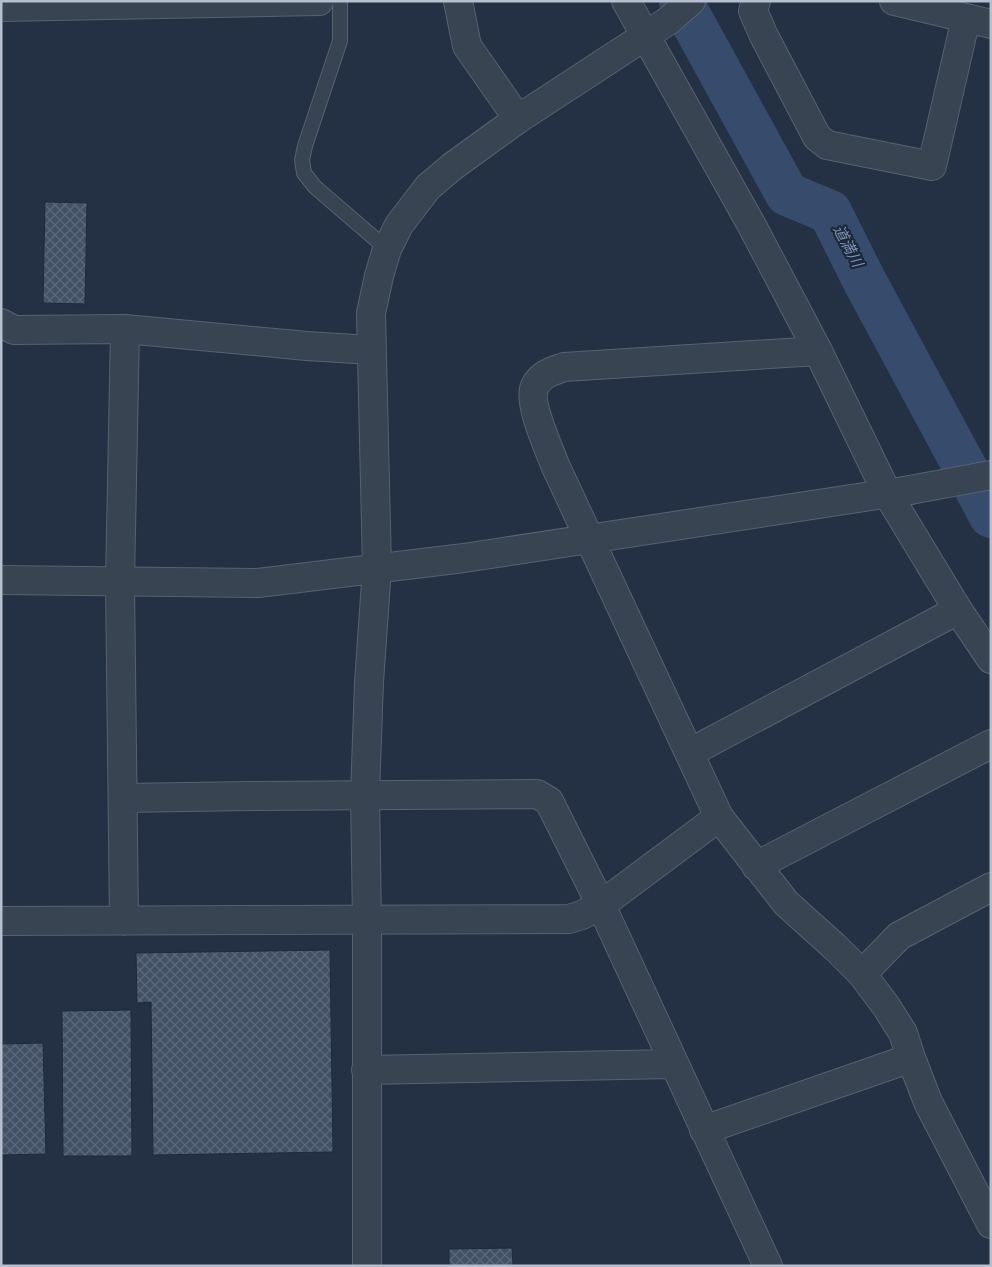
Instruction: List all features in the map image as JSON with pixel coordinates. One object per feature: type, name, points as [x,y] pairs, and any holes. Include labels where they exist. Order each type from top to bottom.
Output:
[{"type":"street","points":[[1,7],[319,1]]},
{"type":"street","points":[[458,1],[467,46],[518,119]]},
{"type":"street","points":[[626,1],[644,37],[750,224],[818,351],[898,491],[958,610],[991,658]]},
{"type":"street","points":[[367,1266],[365,795],[369,682],[377,568],[371,313],[379,276],[387,249],[399,225],[428,187],[452,166],[518,119],[668,21],[691,1]]},
{"type":"street","points":[[756,1],[753,11],[764,36],[817,137],[827,145],[932,166],[978,21],[894,1]]},
{"type":"street","points":[[1,323],[14,330],[125,329],[371,350]]},
{"type":"street","points":[[124,921],[120,582],[125,329]]},
{"type":"street","points":[[818,351],[564,368],[552,371],[541,377],[534,387],[534,405],[540,427],[555,465],[719,817],[786,903],[862,974],[886,1006],[903,1033],[928,1102],[991,1224]]},
{"type":"street","points":[[1,580],[258,583],[464,558],[990,476]]},
{"type":"street","points":[[690,753],[958,610]]},
{"type":"street","points":[[756,866],[991,744]]},
{"type":"street","points":[[124,798],[537,794],[549,801],[601,905],[768,1266]]},
{"type":"street","points":[[1,922],[569,919],[582,915],[601,905],[719,817]]},
{"type":"street","points":[[862,974],[899,936],[991,887]]},
{"type":"street","points":[[704,1130],[911,1058]]},
{"type":"street","points":[[366,1070],[673,1064]]},
{"type":"lane","points":[[340,1],[340,41],[305,146],[302,160],[304,173],[315,187],[387,249]]},
{"type":"building","points":[[45,202],[87,203],[85,304],[43,303]]},
{"type":"building","points":[[330,950],[333,1152],[153,1155],[151,1002],[137,1003],[136,953]]},
{"type":"building","points":[[131,1010],[132,1156],[63,1156],[62,1011]]},
{"type":"building","points":[[43,1043],[46,1154],[1,1155],[1,1044]]},
{"type":"building","points":[[512,1248],[513,1266],[449,1266],[449,1249]]},
{"type":"waterway","name":"道満川","points":[[681,1],[787,194],[830,212],[864,280],[991,516]]}]
